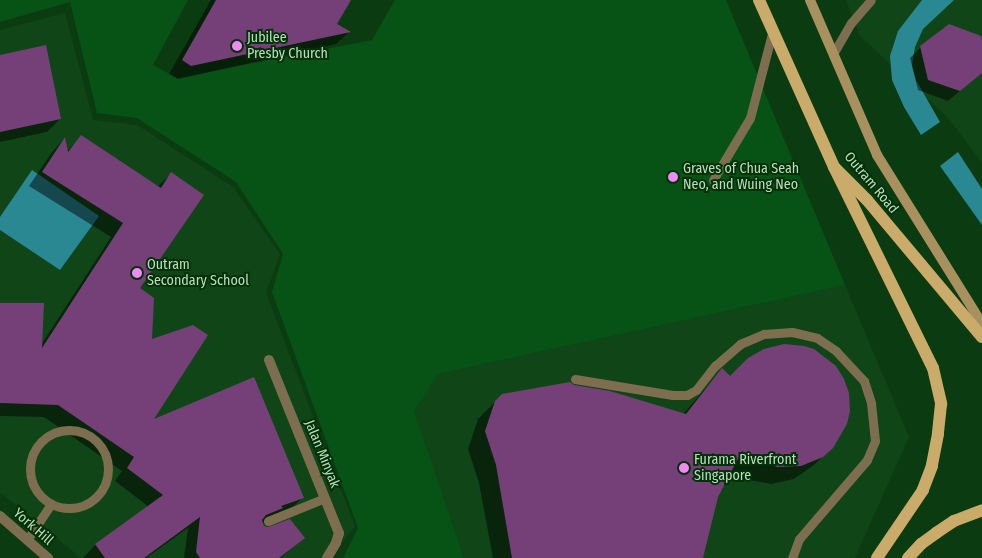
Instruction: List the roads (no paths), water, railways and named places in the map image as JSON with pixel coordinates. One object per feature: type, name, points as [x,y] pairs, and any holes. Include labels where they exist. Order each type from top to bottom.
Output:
[{"type":"main road","name":"Outram Road","points":[[759,0],[834,167],[867,200],[982,337]]},
{"type":"main road","name":"Outram Road","points":[[810,0],[877,155],[982,324]]},
{"type":"main road","points":[[834,167],[933,368],[941,404],[937,442],[923,490],[877,558]]},
{"type":"main road","points":[[908,558],[921,544],[936,533],[962,517],[982,510]]},
{"type":"street","name":"Jalan Minyak","points":[[270,360],[338,533],[336,543],[327,558]]},
{"type":"street","name":"York Hill","points":[[0,516],[48,558]]},
{"type":"lane","points":[[833,54],[851,23],[871,0]]},
{"type":"lane","points":[[713,180],[750,118],[773,30]]},
{"type":"lane","points":[[575,379],[673,395],[687,395],[696,390],[715,366],[740,344],[764,334],[792,332],[816,338],[836,351],[864,381],[871,402],[875,441],[867,460],[799,539],[792,558]]},
{"type":"lane","points":[[66,430],[80,431],[93,438],[103,448],[108,462],[108,476],[102,490],[92,500],[80,507],[65,508],[51,504],[40,496],[32,483],[30,469],[32,455],[40,442],[52,434],[66,430]]},
{"type":"lane","points":[[268,521],[324,498]]},
{"type":"lane","points":[[27,540],[51,504]]},
{"type":"water","points":[[922,0],[954,0],[923,29],[915,47],[912,65],[916,80],[940,122],[921,135],[904,107],[892,80],[890,56],[898,31]]},
{"type":"water","points":[[958,152],[982,189],[982,225],[940,166]]},
{"type":"water","points":[[32,170],[99,216],[60,270],[0,230],[0,217]]},
{"type":"place","name":"Jubilee Presby Church","points":[[237,46]]},
{"type":"place","name":"Graves of Chua Seah Neo, and Wuing Neo","points":[[673,177]]},
{"type":"place","name":"Outram Secondary School","points":[[137,273]]},
{"type":"place","name":"Furama Riverfront Singapore","points":[[684,468]]}]
